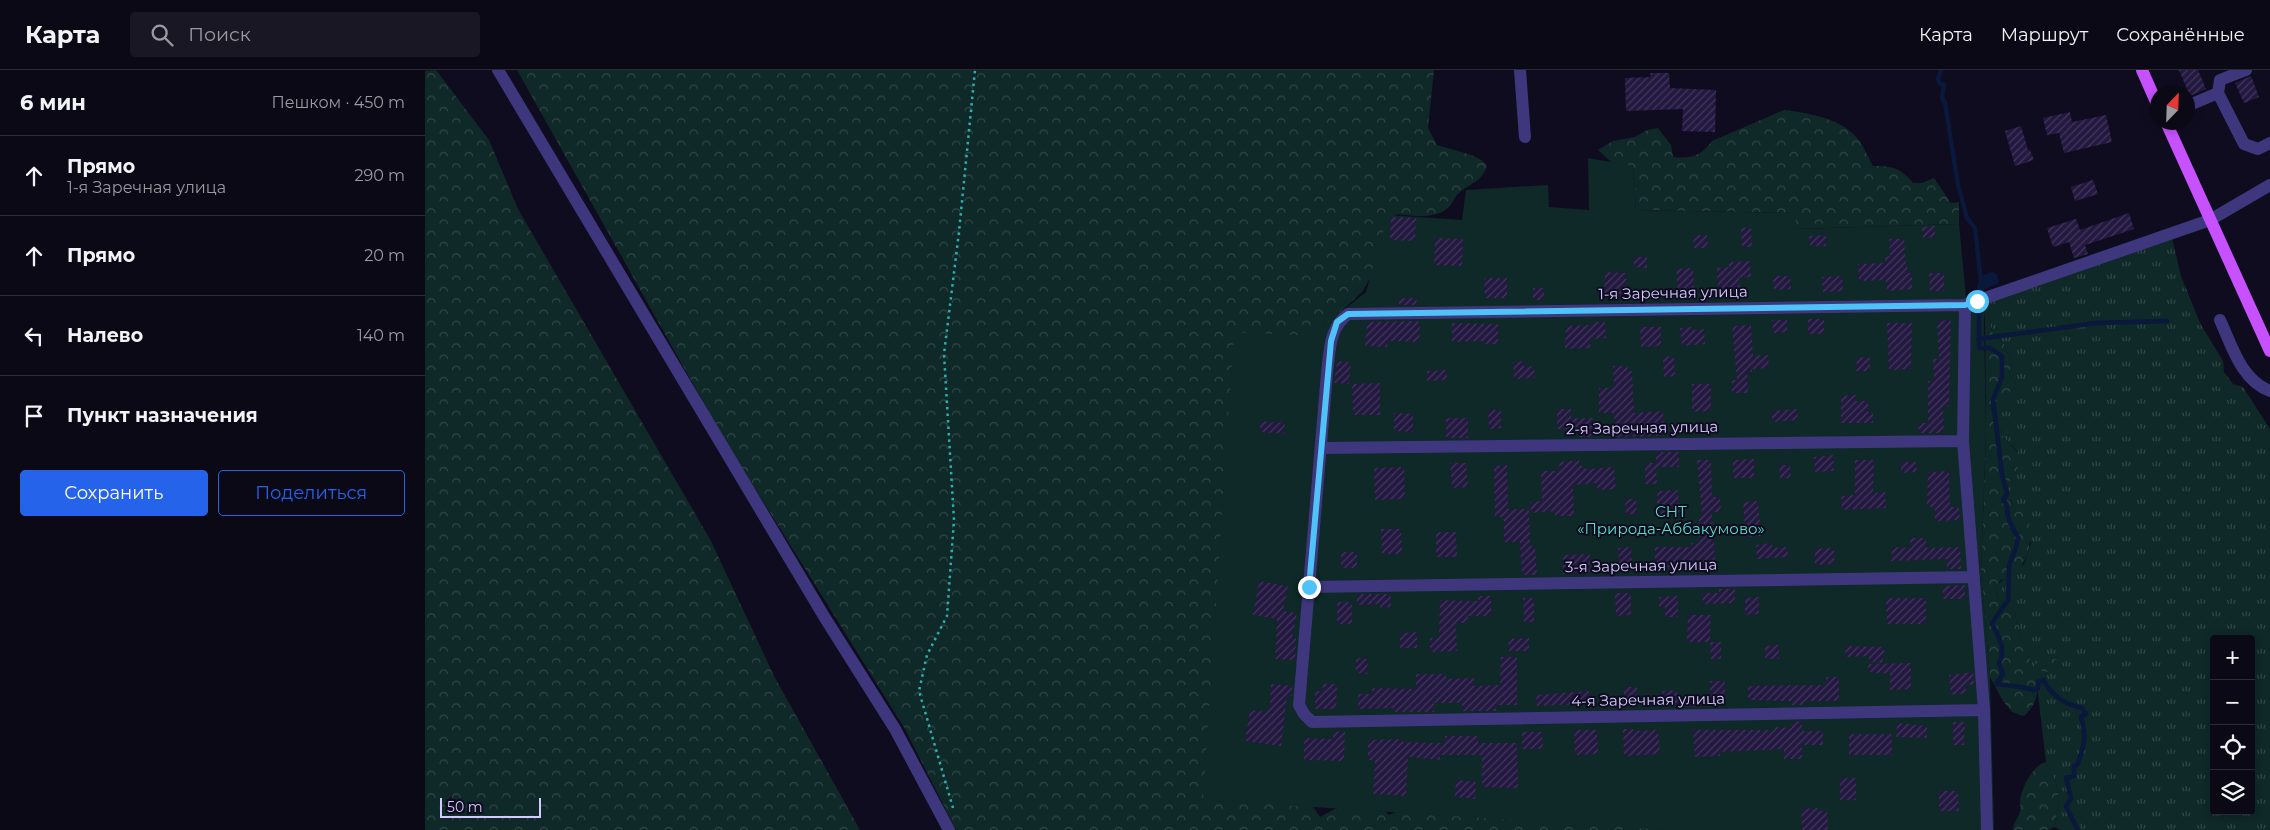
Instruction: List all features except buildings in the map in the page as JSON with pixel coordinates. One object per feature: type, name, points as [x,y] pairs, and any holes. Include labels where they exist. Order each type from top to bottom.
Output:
[{"type":"main road","points":[[2142,70],[2150,88]]},
{"type":"main road","points":[[2170,130],[2270,351]]},
{"type":"street","points":[[498,70],[795,569],[895,729],[949,830]]},
{"type":"street","points":[[1520,70],[1525,137]]},
{"type":"street","points":[[2195,100],[2218,81],[2246,70]]},
{"type":"street","points":[[2218,81],[2243,144],[2257,149],[2270,143]]},
{"type":"street","name":"1-я Заречная улица","points":[[1312,722],[1303,714],[1299,705],[1328,365],[1331,341],[1337,322],[1348,314],[1965,305],[2210,220],[2270,185]]},
{"type":"street","points":[[1965,305],[1963,441],[1984,710],[1987,830]]},
{"type":"street","points":[[2220,320],[2243,370],[2252,380],[2270,391]]},
{"type":"street","name":"2-я Заречная улица","points":[[1321,448],[1963,441]]},
{"type":"street","name":"3-я Заречная улица","points":[[1309,587],[1974,578]]},
{"type":"street","name":"4-я Заречная улица","points":[[1312,722],[1984,710]]},
{"type":"path","points":[[953,809],[919,691],[927,655],[947,616],[954,520],[944,354],[960,222],[975,70]]},
{"type":"green space","points":[[436,70],[489,140],[518,209],[711,541],[774,676],[860,830],[425,830],[425,71]]},
{"type":"green space","points":[[517,70],[1434,70],[1428,128],[1437,145],[1472,156],[1484,162],[1487,166],[1482,176],[1458,194],[1450,206],[1444,210],[1425,216],[1397,214],[1389,219],[1371,277],[1362,292],[1334,318],[1327,335],[1218,696],[1258,803],[1293,778],[1320,817],[1365,793],[1389,815],[1427,797],[1788,830],[956,830],[905,729],[721,434]]},
{"type":"green space","points":[[1784,110],[1813,115],[1843,126],[1860,142],[1873,166],[1896,169],[1913,183],[1922,183],[1934,178],[1951,203],[1959,202],[1959,224],[1797,229],[1793,213],[1636,210],[1633,167],[1612,163],[1598,150],[1613,141],[1635,137],[1647,130],[1658,128],[1671,145],[1673,157],[1691,157],[1704,150],[1712,141]]},
{"type":"green space","name":"СНТ «Природа-Аббакумово»","points":[[1588,158],[1633,166],[1636,210],[1794,213],[1797,229],[1959,224],[1966,297],[1983,294],[1986,300],[1984,322],[1986,431],[1981,574],[1990,677],[1994,830],[1668,830],[1203,800],[1234,332],[1311,336],[1366,292],[1388,215],[1462,220],[1466,190],[1548,185],[1549,207],[1589,210]]},
{"type":"green space","points":[[2172,238],[2181,276],[2200,323],[2223,361],[2224,372],[2233,384],[2243,387],[2270,429],[2270,830],[2060,830],[2055,827],[2059,799],[2056,783],[2046,762],[2036,677],[2017,626],[2015,612],[1998,599],[1995,586],[2024,564],[2031,543],[2013,506],[2007,485],[2018,451],[2003,437],[1990,404],[2017,387],[2009,373],[2012,364],[2004,344],[1994,337],[1985,306],[1986,300]]},
{"type":"green space","points":[[1985,306],[1994,337],[2004,344],[2012,364],[2009,373],[2017,387],[1990,405],[2003,437],[2017,451],[2021,463],[2007,485],[2013,506],[2027,511],[2030,530],[2029,546],[2024,561],[2013,578],[2001,580],[1995,587],[1998,599],[2015,612],[2017,626],[2033,668],[2042,656],[2058,660],[2057,674],[2034,669],[2037,695],[2033,706],[2024,716],[2012,712],[2003,701],[1990,677],[1981,575],[1986,431]]},
{"type":"green space","points":[[2046,762],[2056,783],[2059,799],[2055,827],[2048,830],[2013,830],[2020,812],[2020,800],[2023,789],[2037,767]]},
{"type":"water","points":[[1992,272],[1997,274],[1999,283],[1979,292],[1977,286],[1981,276]]},
{"type":"waterway","points":[[1941,70],[1938,79],[1940,84],[1944,85],[1942,98],[1945,103],[1958,185],[1967,218],[1975,228],[1982,291]]},
{"type":"waterway","points":[[1979,314],[1979,348],[1990,348],[2002,356],[2002,377],[1993,400],[2002,474],[2007,494],[2003,500],[2007,505],[2009,522],[2018,537],[2009,565],[2008,600],[1992,623],[2002,647],[1999,663],[2003,674],[1996,684],[2033,690],[2038,689],[2038,682],[2044,680],[2054,695],[2065,702],[2082,708],[2086,714],[2081,717],[2084,741],[2077,765],[2074,766],[2074,776],[2066,778],[2071,798],[2066,807],[2078,830]]},
{"type":"waterway","points":[[1978,339],[2096,323],[2167,321]]},
{"type":"route","points":[[1309,587],[1331,341],[1337,322],[1348,314],[1965,305],[1977,301]]}]
